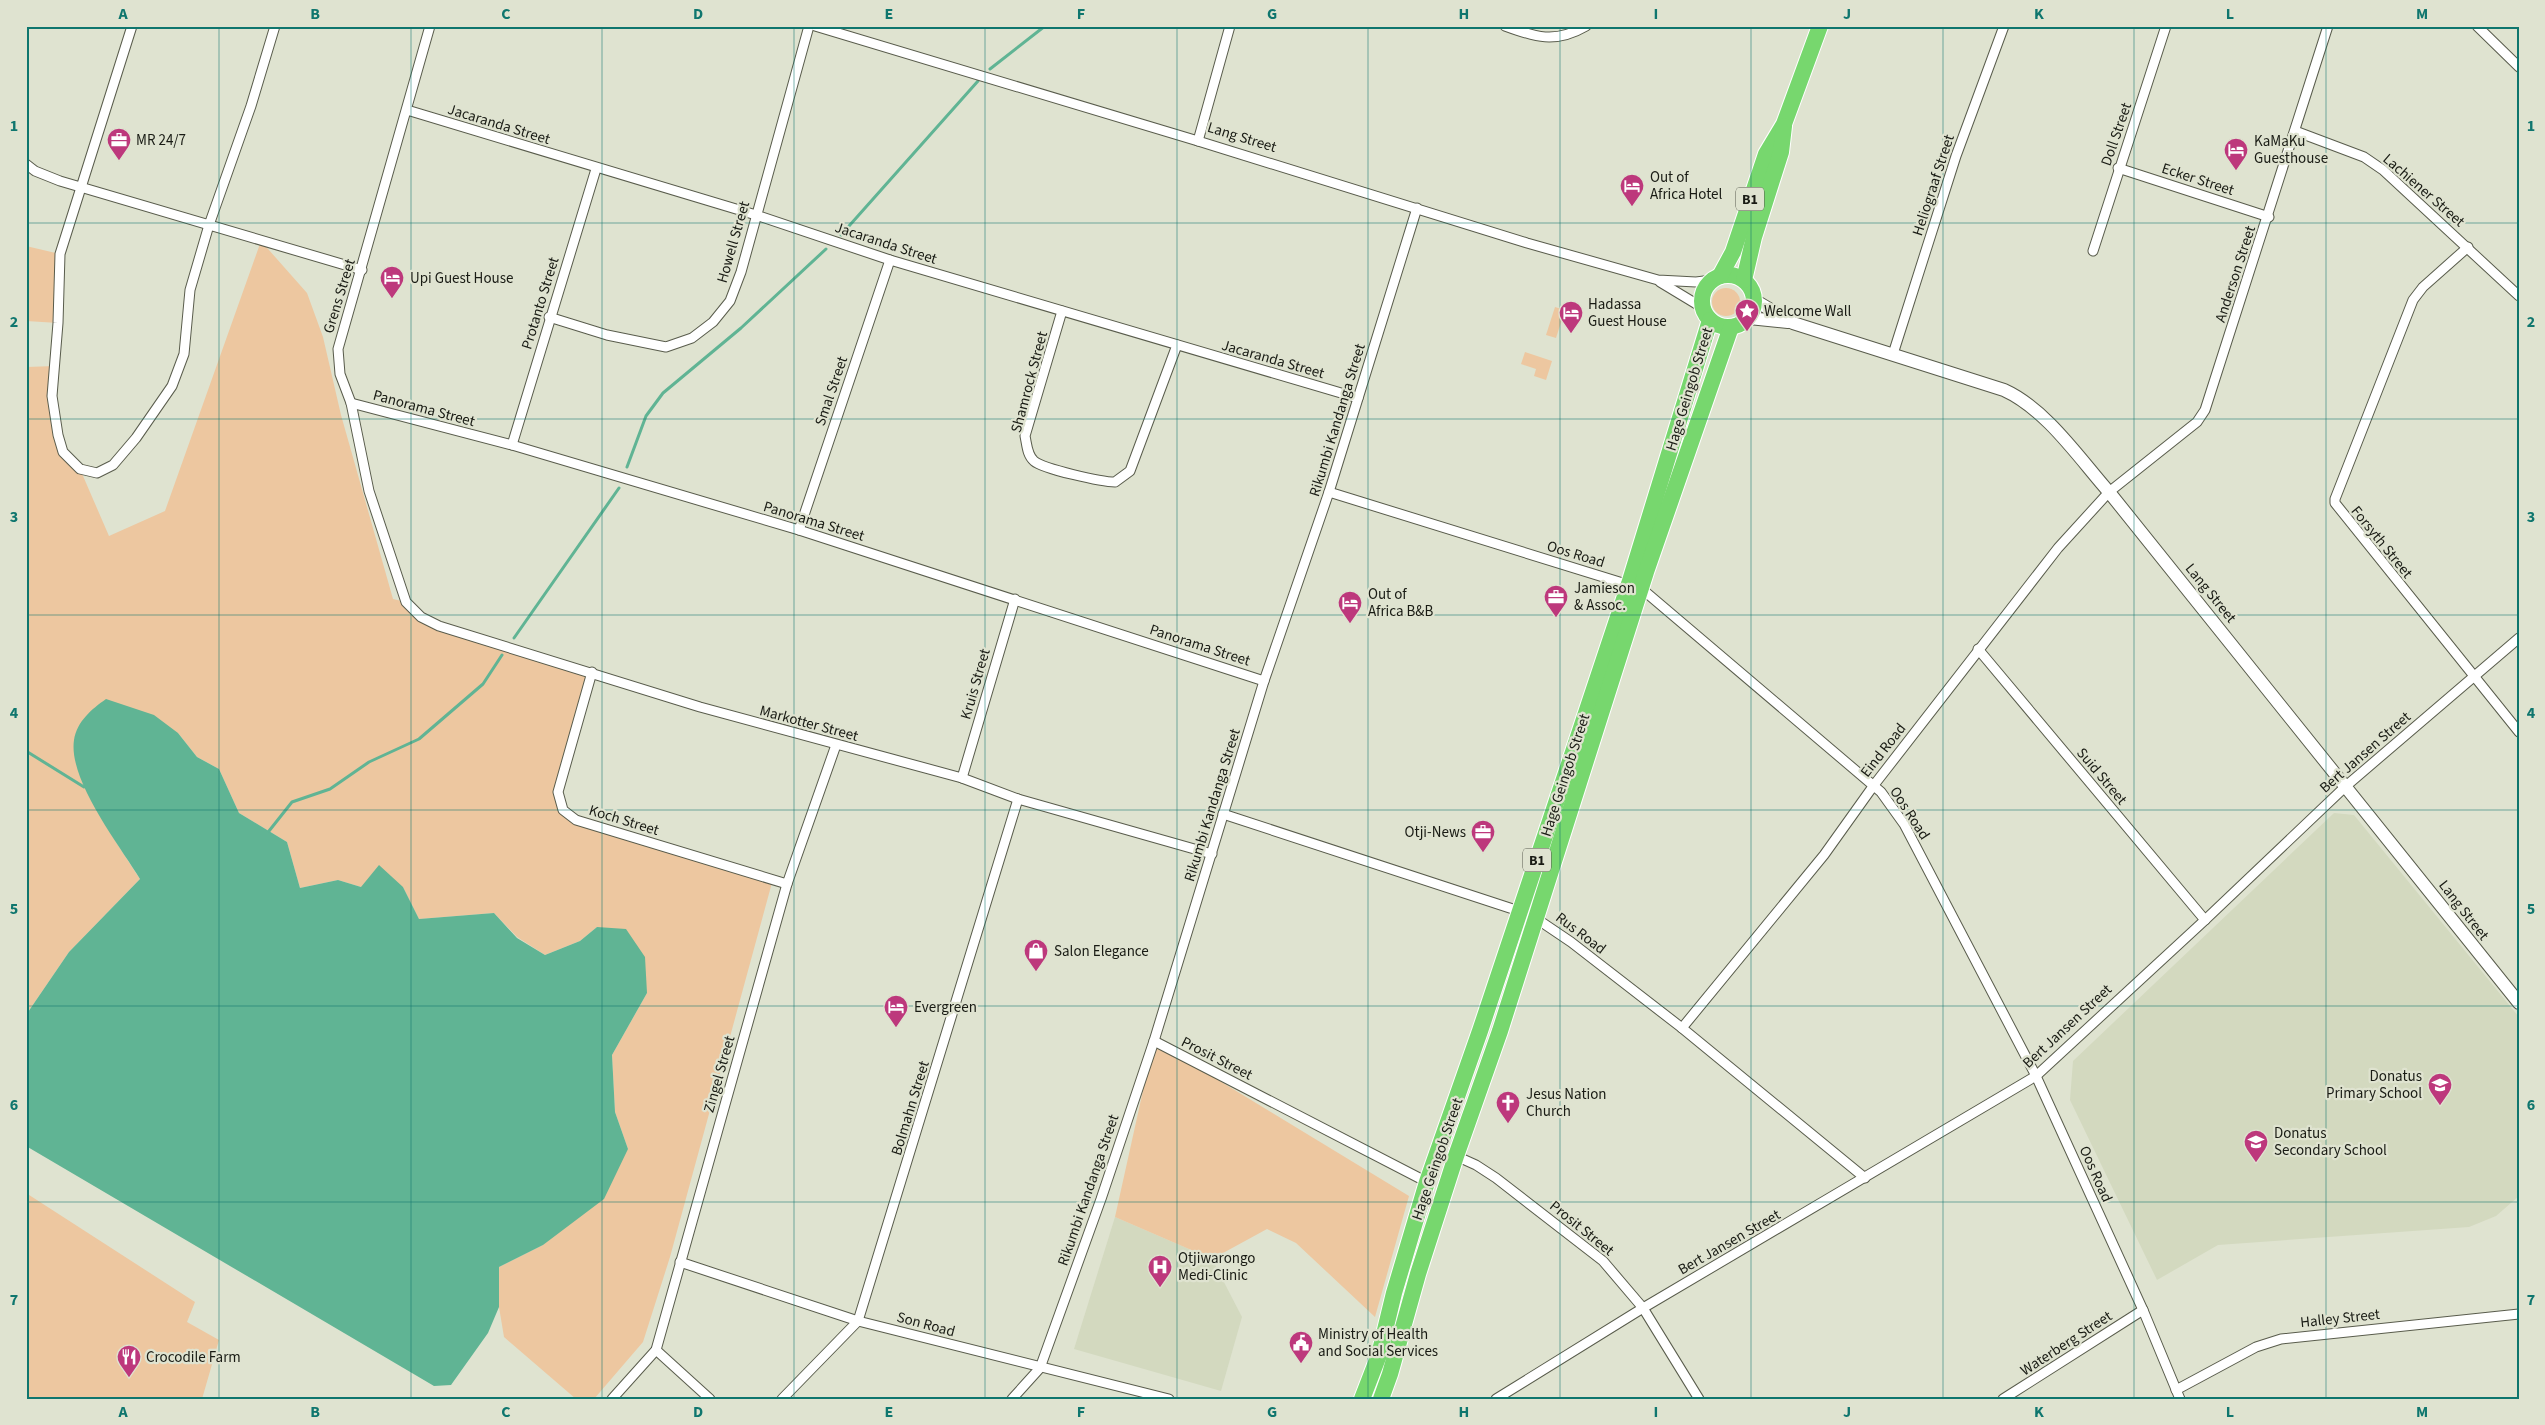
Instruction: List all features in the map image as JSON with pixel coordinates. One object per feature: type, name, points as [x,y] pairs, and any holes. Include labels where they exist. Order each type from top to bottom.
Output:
[{"type":"highway","name":"B1","points":[[1716,278],[1737,240],[1766,154],[1784,124],[1820,26]]},
{"type":"highway","name":"B1","points":[[1744,280],[1754,237],[1781,152],[1784,124]]},
{"type":"highway","points":[[1716,278],[1736,276],[1744,280],[1749,286],[1754,300],[1749,318]]},
{"type":"highway","name":"Hage Geingob Street","points":[[1381,1399],[1390,1374],[1418,1274],[1456,1156],[1537,918],[1635,586],[1706,314],[1703,293],[1716,278]]},
{"type":"highway","name":"Hage Geingob Street","points":[[1706,314],[1720,326],[1738,326],[1749,318]]},
{"type":"highway","name":"Hage Geingob Street","points":[[1362,1399],[1379,1355],[1394,1293],[1427,1182],[1635,586],[1731,327]]},
{"type":"street","points":[[132,26],[60,254],[58,323],[52,396],[63,452],[80,469],[97,473],[113,465],[136,438],[172,386],[184,354],[190,290],[209,225],[251,106],[274,26]]},
{"type":"street","name":"Grens Street","points":[[406,602],[369,491],[352,403],[340,374],[338,349],[430,26]]},
{"type":"street","name":"Howell Street","points":[[549,317],[607,335],[666,347],[692,338],[713,322],[730,301],[741,272],[809,26]]},
{"type":"street","name":"Lang Street","points":[[815,26],[1658,280],[1696,282],[1716,278]]},
{"type":"street","points":[[1198,141],[1230,26]]},
{"type":"street","points":[[1505,26],[1534,37],[1554,38],[1571,34],[1586,26]]},
{"type":"street","name":"Heliograaf Street","points":[[1893,354],[1956,156],[2004,26]]},
{"type":"street","name":"Doll Street","points":[[2093,251],[2118,168],[2166,26]]},
{"type":"street","name":"Anderson Street","points":[[2109,492],[2197,422],[2205,410],[2328,26]]},
{"type":"street","points":[[2477,26],[2519,67]]},
{"type":"street","name":"Jacaranda Street","points":[[407,110],[596,169],[756,215],[890,260],[1358,398]]},
{"type":"street","name":"Lachiener Street","points":[[2295,131],[2364,157],[2383,170],[2519,296]]},
{"type":"street","points":[[26,164],[35,171],[60,181],[362,270]]},
{"type":"street","name":"Ecker Street","points":[[2118,168],[2268,216]]},
{"type":"street","name":"Protanto Street","points":[[512,445],[549,317],[596,169]]},
{"type":"street","name":"Rikumbi Kandanga Street","points":[[1012,1399],[1040,1368],[1101,1198],[1154,1041],[1264,680],[1329,492],[1417,208]]},
{"type":"street","name":"Forsyth Street","points":[[2468,247],[2423,287],[2413,300],[2335,499],[2338,507],[2472,677],[2519,732]]},
{"type":"street","name":"Smal Street","points":[[799,530],[890,260]]},
{"type":"street","name":"Lang Street","points":[[1658,280],[1706,314]]},
{"type":"street","name":"Lang Street","points":[[1754,300],[1793,323]]},
{"type":"street","name":"Shamrock Street","points":[[1062,310],[1026,436],[1028,452],[1035,462],[1101,482],[1115,482],[1130,471],[1177,345]]},
{"type":"street","name":"Lang Street","points":[[1749,318],[1793,323],[1893,354],[2014,395],[2043,417],[2109,492],[2519,1003]]},
{"type":"street","name":"Panorama Street","points":[[352,403],[512,445],[799,530],[1015,598],[1264,680]]},
{"type":"street","name":"Oos Road","points":[[1329,492],[1635,586],[1874,785],[1891,803],[1904,824],[2036,1076],[2143,1310],[2180,1399]]},
{"type":"street","name":"Eind Road","points":[[1682,1028],[1824,855],[1874,785],[2058,548],[2109,492]]},
{"type":"street","name":"Kruis Street","points":[[962,778],[1015,598]]},
{"type":"street","name":"Markotter Street","points":[[406,602],[420,617],[439,626],[700,706],[962,778],[1018,798],[1212,854]]},
{"type":"street","name":"Bert Jansen Street","points":[[1496,1399],[1644,1308],[2036,1076],[2205,920],[2346,786],[2519,638]]},
{"type":"street","name":"Suid Street","points":[[1978,649],[2205,920]]},
{"type":"street","name":"Koch Street","points":[[592,672],[558,792],[563,810],[576,820],[787,884]]},
{"type":"street","name":"Zingel Street","points":[[612,1399],[656,1350],[787,884],[836,744]]},
{"type":"street","name":"Bolmahn Street","points":[[782,1399],[858,1321],[1018,798]]},
{"type":"street","name":"Rus Road","points":[[1223,814],[1537,918],[1682,1028],[1866,1178]]},
{"type":"street","name":"Prosit Street","points":[[1154,1041],[1427,1182]]},
{"type":"street","name":"Prosit Street","points":[[1456,1156],[1476,1165],[1496,1178],[1603,1261],[1644,1308],[1699,1399]]},
{"type":"street","name":"Son Road","points":[[680,1262],[858,1321],[1169,1399]]},
{"type":"street","name":"Waterberg Street","points":[[2003,1399],[2143,1310]]},
{"type":"street","name":"Halley Street","points":[[2176,1390],[2256,1347],[2281,1339],[2519,1314]]},
{"type":"street","points":[[656,1350],[710,1399]]},
{"type":"shaded area","points":[[261,241],[307,293],[323,337],[341,415],[393,599],[406,602],[421,617],[592,672],[558,792],[563,810],[576,820],[773,879],[670,1257],[643,1342],[594,1399],[576,1399],[504,1337],[499,1307],[499,1267],[543,1245],[628,1149],[615,1112],[612,1055],[647,993],[597,927],[580,941],[545,955],[517,937],[494,913],[419,919],[403,887],[361,887],[338,880],[300,888],[287,842],[239,813],[219,769],[197,757],[178,733],[76,758],[81,775],[95,806],[140,879],[69,952],[26,1015],[26,367],[55,366],[52,396],[63,451],[80,469],[109,536],[165,511]]},
{"type":"shaded area","points":[[26,246],[60,254],[58,323],[26,321]]},
{"type":"shaded area","points":[[1726,288],[1736,292],[1740,302],[1736,312],[1726,316],[1716,312],[1712,302],[1716,292]]},
{"type":"shaded area","points":[[1555,307],[1565,310],[1556,338],[1546,335]]},
{"type":"shaded area","points":[[1525,352],[1552,361],[1546,380],[1534,376],[1536,369],[1521,364]]},
{"type":"shaded area","points":[[106,699],[154,715],[178,733],[197,757],[219,769],[239,813],[287,842],[300,888],[338,880],[361,887],[379,865],[403,887],[419,919],[494,913],[517,938],[545,955],[580,941],[597,927],[626,929],[645,957],[647,993],[612,1055],[615,1112],[628,1149],[604,1199],[543,1245],[499,1267],[499,1307],[488,1333],[451,1385],[434,1386],[26,1146],[26,1015],[69,952],[140,879],[97,812],[79,774],[74,756],[74,740],[78,727],[91,711]]},
{"type":"shaded area","points":[[2334,813],[2354,815],[2519,1017],[2519,1196],[2496,1216],[2469,1227],[2218,1245],[2157,1280],[2070,1100],[2073,1061]]},
{"type":"shaded area","points":[[1154,1041],[1409,1196],[1375,1317],[1296,1243],[1267,1229],[1212,1259],[1115,1217]]},
{"type":"shaded area","points":[[26,1193],[195,1302],[187,1322],[219,1340],[202,1399],[26,1399]]},
{"type":"shaded area","name":"Otjiwarongo Medi-Clinic","points":[[1115,1217],[1212,1259],[1242,1317],[1221,1391],[1074,1349]]},
{"type":"waterway","points":[[990,69],[1045,26]]},
{"type":"waterway","points":[[841,235],[978,81]]},
{"type":"waterway","points":[[627,467],[646,416],[663,393],[741,328],[826,249]]},
{"type":"waterway","points":[[514,638],[619,488]]},
{"type":"waterway","points":[[269,831],[292,802],[330,789],[369,762],[419,739],[483,684],[502,655]]},
{"type":"waterway","points":[[26,751],[84,787]]},
{"type":"place","name":"MR 24/7","points":[[119,161]]},
{"type":"place","name":"KaMaKu Guesthouse","points":[[2236,171]]},
{"type":"place","name":"Out of Africa Hotel","points":[[1632,207]]},
{"type":"place","name":"Upi Guest House","points":[[392,299]]},
{"type":"place","name":"Welcome Wall","points":[[1747,332]]},
{"type":"place","name":"Hadassa Guest House","points":[[1571,334]]},
{"type":"place","name":"Jamieson & Assoc.","points":[[1556,618]]},
{"type":"place","name":"Out of Africa B&B","points":[[1350,624]]},
{"type":"place","name":"Otji-News","points":[[1483,853]]},
{"type":"place","name":"Salon Elegance","points":[[1036,972]]},
{"type":"place","name":"Evergreen","points":[[896,1028]]},
{"type":"place","name":"Donatus Primary School","points":[[2440,1106]]},
{"type":"place","name":"Jesus Nation Church","points":[[1508,1124]]},
{"type":"place","name":"Donatus Secondary School","points":[[2256,1163]]},
{"type":"place","name":"Otjiwarongo Medi-Clinic","points":[[1160,1288]]},
{"type":"place","name":"Ministry of Health and Social Services","points":[[1301,1364]]},
{"type":"place","name":"Crocodile Farm","points":[[129,1378]]}]
